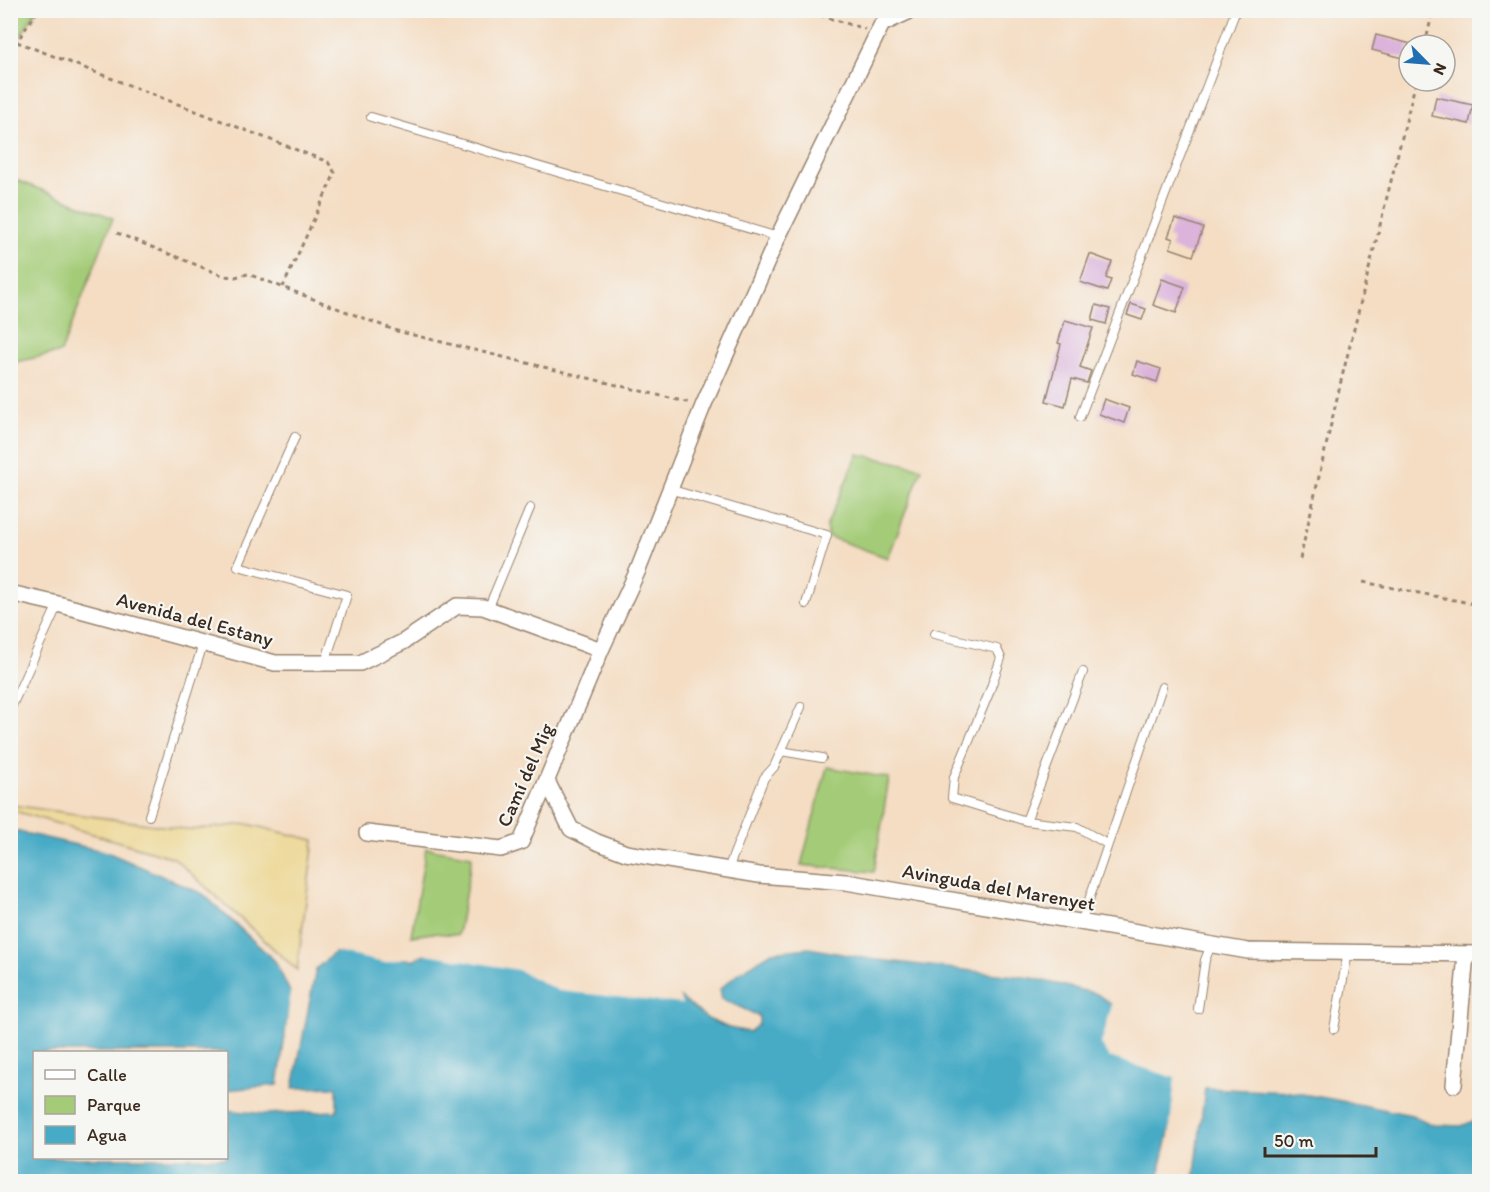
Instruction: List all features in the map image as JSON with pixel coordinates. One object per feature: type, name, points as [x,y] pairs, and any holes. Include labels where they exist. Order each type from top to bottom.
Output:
[{"type":"street","points":[[878,33],[882,24],[912,10]]},
{"type":"street","name":"Camí del Mig","points":[[367,833],[501,849],[521,842],[601,650],[638,570],[704,406],[778,237],[878,33]]},
{"type":"street","name":"Avenida del Estany","points":[[10,593],[275,663],[360,663],[403,642],[457,606],[488,609],[601,650]]},
{"type":"street","name":"Avinguda del Marenyet","points":[[547,781],[571,829],[626,853],[759,875],[846,882],[1248,951],[1473,954]]},
{"type":"street","points":[[1454,1085],[1473,954]]},
{"type":"lane","points":[[1080,417],[1236,10]]},
{"type":"lane","points":[[371,117],[778,237]]},
{"type":"lane","points":[[295,437],[238,566],[347,595],[325,663]]},
{"type":"lane","points":[[669,489],[827,534],[806,604]]},
{"type":"lane","points":[[488,609],[530,508]]},
{"type":"lane","points":[[10,710],[58,604]]},
{"type":"lane","points":[[934,634],[997,649],[1001,658],[954,777],[952,798],[1026,821],[1077,828],[1107,844]]},
{"type":"lane","points":[[149,816],[203,644]]},
{"type":"lane","points":[[1026,821],[1083,672]]},
{"type":"lane","points":[[1080,923],[1162,687]]},
{"type":"lane","points":[[728,869],[764,778],[774,767],[801,707]]},
{"type":"lane","points":[[781,751],[822,758]]},
{"type":"lane","points":[[1198,1009],[1205,960],[1211,945]]},
{"type":"lane","points":[[1334,1029],[1348,952]]},
{"type":"path","points":[[10,52],[38,10]]},
{"type":"path","points":[[803,10],[878,33]]},
{"type":"path","points":[[1428,33],[1433,10]]},
{"type":"path","points":[[17,42],[328,162],[335,173],[283,287]]},
{"type":"path","points":[[1300,559],[1340,385],[1413,93]]},
{"type":"path","points":[[117,233],[224,276],[235,277],[248,274],[397,331],[704,406]]},
{"type":"path","points":[[1363,582],[1479,605]]},
{"type":"green space","points":[[10,11],[36,11],[11,52]]},
{"type":"green space","points":[[11,178],[113,218],[61,352],[11,363]]},
{"type":"green space","points":[[858,454],[922,468],[888,558],[829,537],[826,527]]},
{"type":"green space","points":[[827,767],[889,778],[874,872],[801,865]]},
{"type":"green space","points":[[426,848],[472,856],[458,935],[433,933],[411,936]]},
{"type":"sand","points":[[11,805],[191,830],[247,824],[314,840],[297,970],[174,858],[11,810]]},
{"type":"water","points":[[11,830],[107,852],[203,894],[275,961],[291,994],[278,1085],[228,1090],[228,1051],[33,1051],[33,1159],[228,1159],[228,1110],[264,1114],[337,1111],[337,1087],[293,1088],[316,969],[335,952],[414,960],[438,946],[525,960],[561,986],[678,996],[708,1019],[729,1028],[749,1032],[759,1024],[759,1016],[722,999],[720,989],[740,972],[772,952],[809,948],[870,959],[1032,978],[1097,994],[1116,1008],[1109,1051],[1136,1062],[1174,1070],[1178,1097],[1159,1181],[11,1182]]},
{"type":"water","points":[[1205,1088],[1290,1092],[1412,1115],[1433,1125],[1461,1126],[1479,1119],[1479,1181],[1194,1181]]},
{"type":"pier","points":[[439,943],[530,959],[562,983],[678,993],[682,1004],[559,991],[518,970],[421,953]]},
{"type":"pier","points":[[335,949],[408,957],[385,963],[331,951]]},
{"type":"pier","points":[[291,986],[294,994],[280,1087]]},
{"type":"pier","points":[[1113,1002],[1119,1008],[1112,1049],[1137,1059],[1177,1069],[1181,1097],[1167,1157],[1175,1078],[1109,1057],[1101,1044]]},
{"type":"building","points":[[1376,35],[1397,40],[1397,56],[1372,50]]},
{"type":"building","points":[[1436,97],[1473,105],[1469,124],[1432,116]]},
{"type":"building","points":[[1175,218],[1203,228],[1193,256],[1170,248],[1173,239],[1168,237]]},
{"type":"building","points":[[1090,254],[1112,262],[1106,278],[1111,280],[1107,291],[1080,282]]},
{"type":"building","points":[[1162,279],[1185,287],[1176,313],[1153,305]]},
{"type":"building","points":[[1131,304],[1146,309],[1142,320],[1127,315]]},
{"type":"building","points":[[1096,305],[1110,309],[1106,324],[1092,320]]},
{"type":"building","points":[[1065,320],[1093,328],[1080,367],[1091,371],[1087,383],[1072,379],[1065,406],[1046,401]]},
{"type":"building","points":[[1137,361],[1161,369],[1157,382],[1133,374]]},
{"type":"building","points":[[1104,399],[1129,408],[1124,423],[1099,414]]}]
